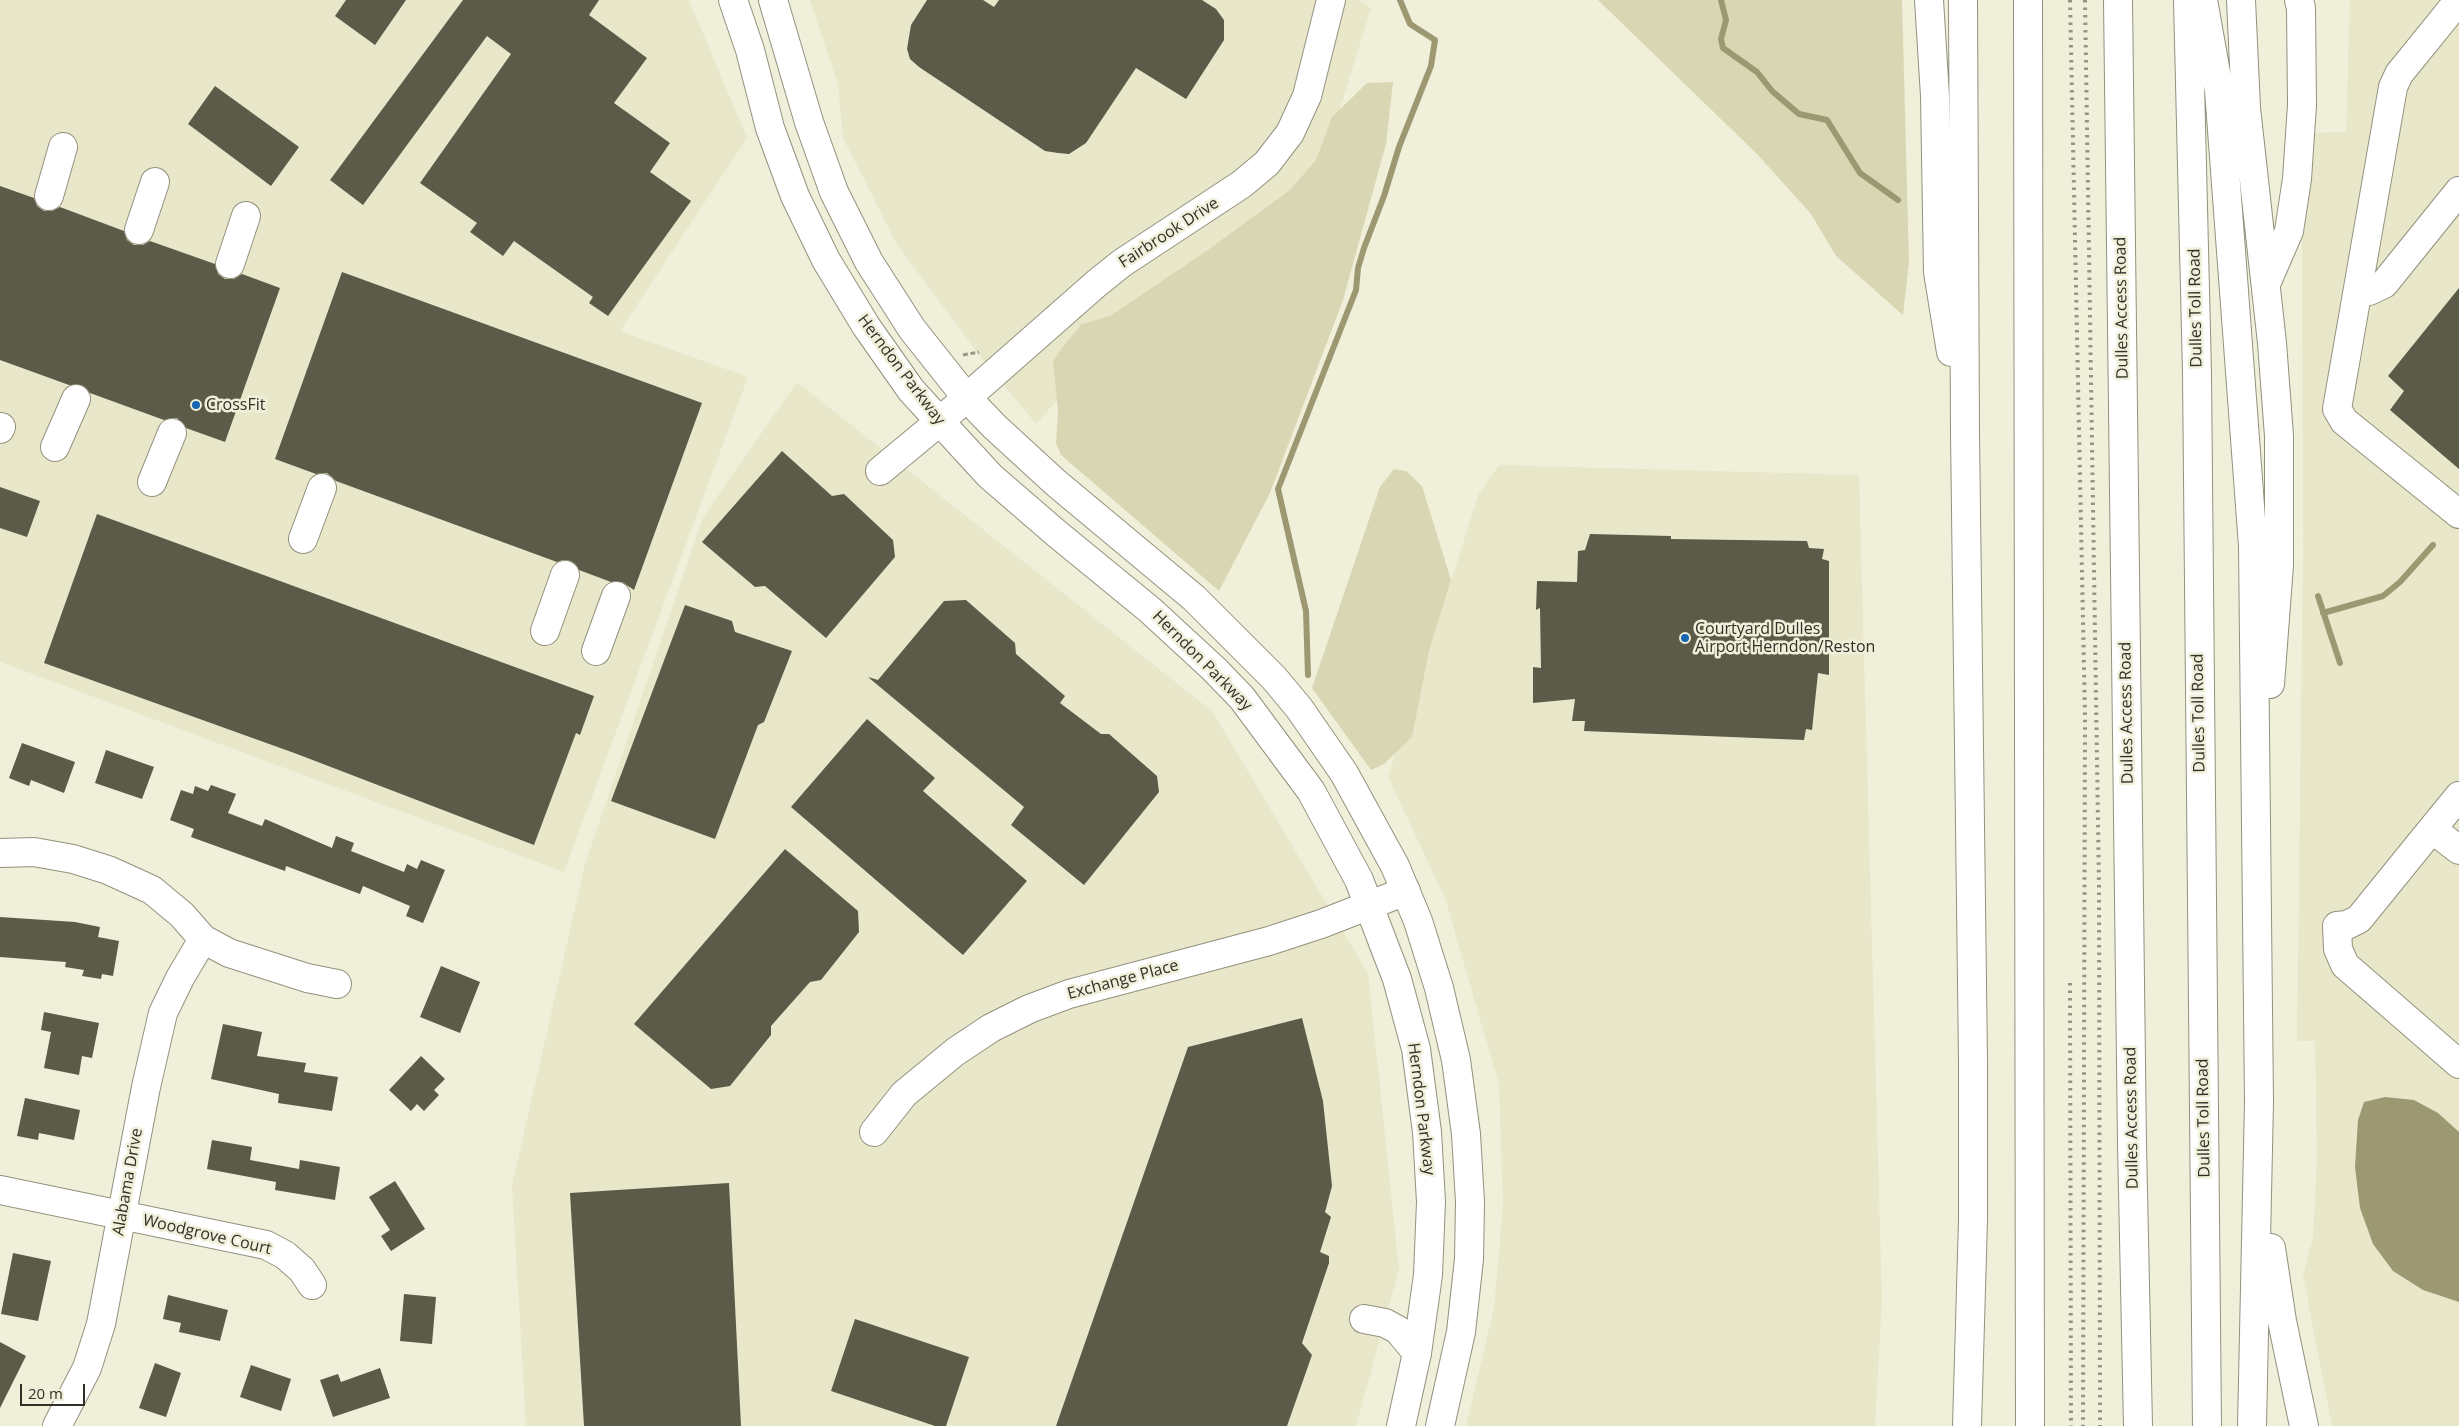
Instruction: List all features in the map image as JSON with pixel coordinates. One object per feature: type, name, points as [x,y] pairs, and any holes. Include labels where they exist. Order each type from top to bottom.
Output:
[{"type":"main road","name":"Herndon Parkway","points":[[733,0],[750,50],[776,145],[810,230],[866,326],[911,390],[990,476],[1150,610],[1214,669],[1242,698],[1311,792],[1344,850],[1371,905],[1397,979],[1416,1049],[1428,1132],[1431,1238],[1425,1306],[1418,1352],[1401,1426]]},
{"type":"main road","name":"Herndon Parkway","points":[[773,0],[808,122],[850,226],[869,262],[912,329],[966,397],[1056,483],[1194,598],[1268,671],[1299,708],[1344,774],[1381,837],[1406,891],[1428,952],[1448,1024],[1462,1098],[1469,1171],[1468,1259],[1461,1332],[1440,1426]]},
{"type":"main road","name":"Fairbrook Drive","points":[[880,471],[939,422],[1103,278],[1235,189],[1267,163],[1290,133],[1307,96],[1331,0]]},
{"type":"main road","points":[[1929,0],[1935,96],[1938,272],[1965,432]]},
{"type":"main road","points":[[1963,0],[1965,432],[1973,1061],[1972,1230],[1967,1426]]},
{"type":"main road","points":[[2028,0],[2030,1426]]},
{"type":"main road","name":"Dulles Access Road","points":[[2118,0],[2138,1426]]},
{"type":"main road","name":"Dulles Toll Road","points":[[2188,0],[2197,374],[2207,1426]]},
{"type":"main road","points":[[2203,0],[2219,90],[2251,506],[2260,1102],[2252,1426]]},
{"type":"main road","points":[[2241,0],[2246,108],[2266,284],[2278,426],[2280,539],[2271,674],[2256,812]]},
{"type":"main road","points":[[2266,284],[2289,231],[2297,179],[2302,106],[2301,8],[2299,0]]},
{"type":"main road","points":[[2459,0],[2399,74],[2393,87],[2337,402],[2339,416],[2459,514]]},
{"type":"main road","points":[[49,196],[63,147]]},
{"type":"main road","points":[[139,230],[155,182]]},
{"type":"main road","points":[[2358,290],[2369,292],[2384,284],[2459,191]]},
{"type":"main road","points":[[230,264],[246,216]]},
{"type":"main road","points":[[56,447],[76,399]]},
{"type":"main road","points":[[152,482],[172,433]]},
{"type":"main road","points":[[303,539],[322,488]]},
{"type":"main road","points":[[545,632],[565,576]]},
{"type":"main road","points":[[596,651],[616,596]]},
{"type":"main road","points":[[2459,796],[2359,919],[2347,925],[2337,926],[2338,949],[2345,965],[2459,1064]]},
{"type":"main road","points":[[2432,829],[2459,850]]},
{"type":"main road","points":[[0,853],[34,852],[73,859],[108,870],[152,890],[182,915],[203,939],[246,958],[307,978],[337,984]]},
{"type":"main road","name":"Exchange Place","points":[[874,1132],[904,1094],[955,1052],[991,1028],[1029,1009],[1069,994],[1269,940],[1406,891]]},
{"type":"main road","name":"Alabama Drive","points":[[57,1426],[86,1368],[101,1324],[146,1086],[164,1013],[180,978],[203,939]]},
{"type":"main road","points":[[2260,1102],[2273,1266],[2304,1426]]},
{"type":"main road","name":"Woodgrove Court","points":[[0,1190],[266,1246],[286,1255],[302,1270],[312,1285]]},
{"type":"main road","points":[[1364,1319],[1385,1324],[1398,1330],[1418,1352]]},
{"type":"main road","points":[[2293,1426],[2295,1384]]},
{"type":"shaded area","points":[[0,0],[689,0],[747,138],[620,331],[748,377],[564,872],[0,662]]},
{"type":"shaded area","points":[[810,0],[1359,0],[1371,8],[1313,196],[1122,328],[1036,424],[979,355],[896,243],[843,138],[838,84]]},
{"type":"shaded area","points":[[1598,0],[1902,0],[1909,262],[1903,315],[1836,256],[1811,214],[1758,155]]},
{"type":"shaded area","points":[[2350,0],[2459,0],[2459,1426],[2332,1426],[2303,1276],[2313,1237],[2317,1158],[2315,1041],[2297,1041],[2303,554],[2302,235],[2312,163],[2312,133],[2346,132]]},
{"type":"shaded area","points":[[1393,82],[1386,144],[1343,300],[1270,493],[1219,591],[1061,455],[1056,443],[1058,411],[1053,362],[1060,350],[1082,324],[1110,316],[1205,252],[1290,190],[1316,160],[1332,117],[1367,83]]},
{"type":"shaded area","points":[[797,382],[1212,711],[1368,973],[1399,1269],[1356,1426],[526,1426],[512,1186],[585,864],[703,517]]},
{"type":"shaded area","points":[[1499,465],[1859,475],[1882,1300],[1875,1426],[1466,1426],[1494,1308],[1503,1205],[1499,1085],[1445,898],[1388,777],[1479,493]]},
{"type":"shaded area","points":[[1394,469],[1406,471],[1422,486],[1451,580],[1429,651],[1412,737],[1384,764],[1371,770],[1312,688],[1380,487]]},
{"type":"shaded area","points":[[2385,1097],[2414,1100],[2438,1113],[2459,1132],[2459,1302],[2423,1290],[2393,1271],[2373,1244],[2360,1208],[2355,1167],[2358,1120],[2364,1102]]},
{"type":"building","points":[[346,0],[406,0],[375,45],[335,16]]},
{"type":"building","points":[[463,0],[599,0],[589,15],[647,58],[614,103],[670,143],[650,172],[691,201],[608,316],[589,303],[593,297],[514,241],[503,256],[470,232],[477,223],[420,183],[511,54],[487,36],[363,205],[330,180]]},
{"type":"building","points":[[927,0],[983,0],[994,7],[999,0],[1202,0],[1216,9],[1224,20],[1224,40],[1186,99],[1136,68],[1086,143],[1069,154],[1058,153],[1045,151],[919,67],[910,59],[907,49],[911,25]]},
{"type":"building","points":[[215,86],[299,147],[271,186],[188,124]]},
{"type":"building","points":[[0,186],[34,198],[37,206],[44,211],[52,211],[60,207],[124,231],[127,240],[134,245],[143,245],[150,241],[215,264],[218,274],[225,279],[234,279],[242,274],[280,288],[225,442],[186,428],[177,418],[164,420],[90,393],[82,385],[69,385],[0,360]]},
{"type":"building","points":[[342,272],[702,403],[634,590],[622,582],[611,582],[579,570],[571,561],[563,560],[557,562],[336,481],[327,473],[316,474],[275,459]]},
{"type":"building","points":[[2459,288],[2459,469],[2390,410],[2404,391],[2388,376]]},
{"type":"building","points":[[782,451],[832,496],[844,494],[893,540],[895,557],[826,638],[765,586],[755,587],[702,542]]},
{"type":"building","points":[[0,487],[40,501],[27,537],[0,528]]},
{"type":"building","points":[[97,514],[594,696],[580,735],[576,733],[534,845],[297,754],[44,663]]},
{"type":"building","name":"Courtyard Dulles Airport Herndon/Reston","points":[[1590,534],[1671,536],[1671,539],[1807,541],[1809,548],[1824,549],[1822,559],[1829,561],[1829,675],[1818,673],[1812,730],[1806,729],[1804,740],[1584,731],[1585,721],[1572,721],[1575,699],[1533,703],[1533,667],[1541,668],[1540,608],[1536,610],[1537,581],[1577,582],[1578,551],[1585,550]]},
{"type":"building","points":[[966,600],[1015,643],[1016,654],[1065,696],[1060,703],[1101,734],[1109,734],[1157,776],[1159,792],[1084,885],[1011,825],[1024,807],[868,677],[878,680],[944,601]]},
{"type":"building","points":[[685,605],[732,621],[735,632],[792,651],[764,722],[758,725],[715,839],[611,801]]},
{"type":"building","points":[[867,719],[935,778],[923,791],[1027,881],[963,955],[791,807]]},
{"type":"building","points":[[22,743],[75,762],[64,793],[31,780],[29,786],[9,778]]},
{"type":"building","points":[[106,750],[154,767],[142,799],[95,783]]},
{"type":"building","points":[[211,785],[236,794],[228,813],[262,826],[265,819],[332,848],[336,836],[354,843],[351,851],[404,872],[407,864],[417,869],[421,860],[445,870],[423,923],[406,916],[410,906],[363,886],[360,894],[286,866],[285,871],[191,837],[194,829],[170,820],[181,790],[193,794],[195,786],[208,791]]},
{"type":"building","points":[[785,849],[858,911],[859,932],[821,980],[810,982],[771,1026],[771,1035],[730,1086],[711,1089],[634,1024]]},
{"type":"building","points":[[0,917],[75,922],[100,927],[98,937],[119,941],[113,976],[102,974],[101,979],[82,976],[84,970],[65,967],[66,962],[0,957]]},
{"type":"building","points":[[441,966],[480,982],[460,1033],[420,1017]]},
{"type":"building","points":[[44,1012],[99,1023],[92,1058],[82,1056],[79,1075],[44,1068],[51,1032],[41,1030]]},
{"type":"building","points":[[1302,1018],[1323,1101],[1332,1186],[1325,1212],[1331,1217],[1320,1252],[1329,1256],[1329,1263],[1302,1343],[1312,1355],[1287,1426],[1056,1426],[1188,1047]]},
{"type":"building","points":[[223,1024],[262,1032],[257,1056],[306,1063],[304,1072],[338,1077],[332,1111],[278,1103],[279,1094],[211,1079]]},
{"type":"building","points":[[421,1056],[445,1079],[434,1090],[439,1095],[424,1111],[417,1104],[411,1111],[389,1090]]},
{"type":"building","points":[[25,1098],[80,1110],[74,1140],[39,1133],[38,1140],[17,1136]]},
{"type":"building","points":[[212,1140],[252,1147],[250,1160],[299,1169],[300,1160],[340,1167],[335,1200],[275,1190],[276,1182],[207,1169]]},
{"type":"building","points":[[395,1181],[425,1229],[391,1251],[381,1236],[390,1230],[369,1197]]},
{"type":"building","points":[[729,1183],[741,1426],[584,1426],[570,1193]]},
{"type":"building","points":[[13,1253],[51,1261],[38,1321],[1,1314]]},
{"type":"building","points":[[404,1294],[436,1297],[432,1344],[400,1341]]},
{"type":"building","points":[[168,1295],[228,1310],[220,1341],[179,1332],[181,1323],[163,1319]]},
{"type":"building","points":[[855,1319],[969,1357],[946,1426],[935,1426],[831,1391]]},
{"type":"building","points":[[0,1342],[26,1356],[0,1408]]},
{"type":"building","points":[[155,1363],[181,1373],[166,1417],[139,1408]]},
{"type":"building","points":[[251,1365],[291,1379],[281,1411],[240,1397]]},
{"type":"building","points":[[380,1368],[390,1398],[333,1417],[320,1380],[338,1374],[341,1382]]},
{"type":"waterway","points":[[1308,675],[1306,611],[1278,489],[1356,290],[1358,268],[1364,248],[1384,196],[1399,147],[1431,66],[1435,40],[1410,24],[1400,0]]},
{"type":"waterway","points":[[1721,0],[1726,20],[1721,39],[1723,48],[1757,72],[1772,91],[1799,114],[1827,120],[1860,173],[1898,200]]},
{"type":"waterway","points":[[2323,613],[2383,596],[2400,582],[2433,545]]},
{"type":"waterway","points":[[2318,596],[2340,663]]},
{"type":"railway","points":[[2070,0],[2085,716],[2083,1426]]},
{"type":"railway","points":[[2085,0],[2099,886],[2100,1426]]},
{"type":"railway","points":[[2070,983],[2071,1426]]},
{"type":"place","name":"CrossFit","points":[[196,405]]},
{"type":"place","name":"Courtyard Dulles Airport Herndon/Reston","points":[[1685,638]]}]
